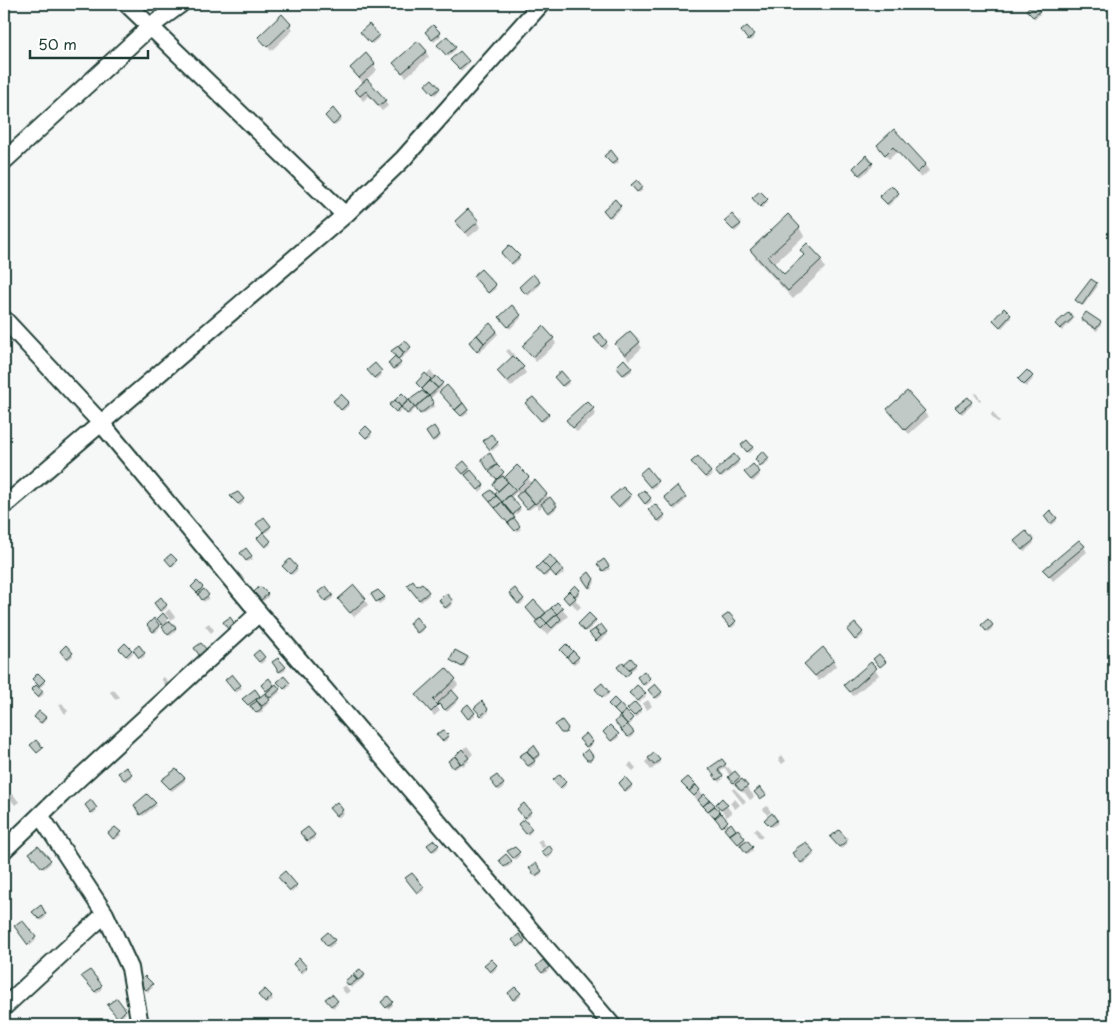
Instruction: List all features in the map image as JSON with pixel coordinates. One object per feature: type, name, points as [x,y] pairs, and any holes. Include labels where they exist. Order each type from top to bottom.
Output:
[{"type":"street","points":[[127,4],[345,215]]},
{"type":"street","points":[[4,161],[151,26],[181,4]]},
{"type":"street","points":[[4,506],[345,215],[403,159],[541,4]]},
{"type":"street","points":[[4,319],[101,423],[259,613],[612,1025]]},
{"type":"street","points":[[4,850],[182,682],[259,613]]},
{"type":"street","points":[[40,815],[105,914],[130,968],[140,1025]]},
{"type":"street","points":[[4,1007],[105,914]]},
{"type":"building","points":[[1033,4],[1040,11],[1033,17],[1026,10]]},
{"type":"building","points":[[282,14],[291,24],[267,47],[258,37]]},
{"type":"building","points":[[369,24],[379,35],[370,43],[360,32]]},
{"type":"building","points":[[433,25],[441,33],[432,40],[425,32]]},
{"type":"building","points":[[747,26],[754,34],[748,40],[741,31]]},
{"type":"building","points":[[447,36],[456,47],[446,55],[437,45]]},
{"type":"building","points":[[418,41],[427,51],[402,73],[393,63]]},
{"type":"building","points":[[460,51],[469,61],[459,69],[450,60]]},
{"type":"building","points":[[366,53],[375,64],[359,78],[350,68]]},
{"type":"building","points":[[367,79],[386,100],[379,106],[366,91],[360,96],[354,90]]},
{"type":"building","points":[[432,79],[440,88],[433,94],[425,85]]},
{"type":"building","points":[[333,108],[341,118],[333,125],[325,116]]},
{"type":"building","points":[[894,129],[926,164],[917,173],[893,147],[885,155],[877,145]]},
{"type":"building","points":[[611,150],[618,159],[612,164],[604,156]]},
{"type":"building","points":[[866,155],[873,163],[859,175],[853,168]]},
{"type":"building","points":[[637,180],[643,187],[637,192],[631,185]]},
{"type":"building","points":[[891,185],[899,193],[887,204],[879,196]]},
{"type":"building","points":[[760,191],[768,199],[760,207],[752,198]]},
{"type":"building","points":[[615,199],[621,206],[609,217],[603,210]]},
{"type":"building","points":[[468,209],[479,221],[465,233],[455,221]]},
{"type":"building","points":[[732,214],[741,224],[733,230],[724,221]]},
{"type":"building","points":[[788,214],[800,227],[768,257],[784,274],[804,255],[800,250],[807,243],[822,259],[788,291],[750,250]]},
{"type":"building","points":[[509,245],[520,256],[511,264],[501,253]]},
{"type":"building","points":[[481,269],[496,285],[488,293],[473,276]]},
{"type":"building","points":[[533,274],[540,282],[526,294],[519,287]]},
{"type":"building","points":[[1091,279],[1097,283],[1082,305],[1075,300]]},
{"type":"building","points":[[512,305],[521,315],[508,327],[499,317]]},
{"type":"building","points":[[1004,308],[1011,315],[1000,327],[993,320]]},
{"type":"building","points":[[1069,312],[1073,318],[1060,329],[1055,324]]},
{"type":"building","points":[[1086,312],[1101,322],[1096,329],[1081,319]]},
{"type":"building","points":[[490,323],[497,331],[484,343],[477,335]]},
{"type":"building","points":[[543,326],[554,338],[532,357],[522,346]]},
{"type":"building","points":[[630,331],[640,342],[625,355],[615,344]]},
{"type":"building","points":[[600,333],[607,342],[602,347],[594,338]]},
{"type":"building","points":[[477,335],[484,343],[477,352],[469,342]]},
{"type":"building","points":[[405,340],[411,347],[404,353],[398,346]]},
{"type":"building","points":[[398,346],[404,353],[398,359],[391,351]]},
{"type":"building","points":[[395,356],[401,363],[393,369],[388,363]]},
{"type":"building","points":[[513,356],[524,367],[507,382],[497,371]]},
{"type":"building","points":[[624,359],[632,368],[623,375],[616,367]]},
{"type":"building","points":[[375,363],[382,371],[374,378],[367,370]]},
{"type":"building","points":[[1027,370],[1033,376],[1024,385],[1018,379]]},
{"type":"building","points":[[561,371],[569,380],[562,386],[554,377]]},
{"type":"building","points":[[425,373],[431,379],[422,389],[416,383]]},
{"type":"building","points":[[436,376],[443,383],[438,388],[430,381]]},
{"type":"building","points":[[430,381],[438,388],[429,396],[422,389]]},
{"type":"building","points":[[447,385],[463,403],[455,410],[439,392]]},
{"type":"building","points":[[422,391],[429,396],[415,407],[409,400]]},
{"type":"building","points":[[907,391],[925,411],[905,430],[887,409]]},
{"type":"building","points":[[402,393],[409,400],[401,407],[395,400]]},
{"type":"building","points":[[341,394],[349,402],[341,410],[333,401]]},
{"type":"building","points":[[429,396],[434,403],[420,414],[415,407]]},
{"type":"building","points":[[533,397],[549,414],[541,421],[525,403]]},
{"type":"building","points":[[968,397],[972,402],[960,412],[955,407]]},
{"type":"building","points":[[395,400],[401,407],[396,412],[389,405]]},
{"type":"building","points":[[409,400],[415,407],[407,414],[401,407]]},
{"type":"building","points":[[587,401],[594,408],[573,428],[566,420]]},
{"type":"building","points":[[463,403],[468,410],[461,416],[455,410]]},
{"type":"building","points":[[366,426],[372,432],[366,438],[360,432]]},
{"type":"building","points":[[434,426],[440,435],[432,441],[426,432]]},
{"type":"building","points":[[491,434],[498,442],[490,450],[483,441]]},
{"type":"building","points":[[747,440],[753,447],[747,452],[741,445]]},
{"type":"building","points":[[763,451],[769,458],[760,466],[755,459]]},
{"type":"building","points":[[490,453],[497,465],[488,470],[481,459]]},
{"type":"building","points":[[734,454],[739,460],[720,477],[715,471]]},
{"type":"building","points":[[698,456],[711,472],[705,477],[691,462]]},
{"type":"building","points":[[464,461],[470,468],[463,474],[457,467]]},
{"type":"building","points":[[753,464],[760,472],[751,480],[744,472]]},
{"type":"building","points":[[497,465],[504,472],[497,479],[489,472]]},
{"type":"building","points":[[517,465],[529,477],[516,490],[504,478]]},
{"type":"building","points":[[647,467],[658,481],[650,487],[639,474]]},
{"type":"building","points":[[471,470],[484,485],[478,490],[465,475]]},
{"type":"building","points":[[503,476],[508,482],[498,491],[493,485],[497,479]]},
{"type":"building","points":[[535,480],[547,494],[535,504],[523,490]]},
{"type":"building","points":[[508,482],[516,490],[502,502],[495,494]]},
{"type":"building","points":[[677,486],[686,497],[673,508],[664,497]]},
{"type":"building","points":[[623,487],[631,495],[618,507],[610,498]]},
{"type":"building","points":[[491,490],[496,496],[490,502],[484,495]]},
{"type":"building","points":[[523,490],[534,503],[527,509],[516,496]]},
{"type":"building","points":[[644,490],[651,498],[645,504],[638,495]]},
{"type":"building","points":[[238,492],[244,499],[238,504],[230,496]]},
{"type":"building","points":[[509,495],[520,507],[513,515],[502,502]]},
{"type":"building","points":[[496,496],[502,502],[495,508],[490,502]]},
{"type":"building","points":[[550,497],[557,506],[548,513],[541,504]]},
{"type":"building","points":[[502,502],[515,518],[508,523],[495,508]]},
{"type":"building","points":[[655,504],[665,515],[658,521],[648,510]]},
{"type":"building","points":[[1050,510],[1057,518],[1050,524],[1044,516]]},
{"type":"building","points":[[264,517],[271,526],[263,532],[256,524]]},
{"type":"building","points":[[514,518],[520,526],[515,531],[508,523]]},
{"type":"building","points":[[1026,531],[1034,540],[1022,550],[1014,541]]},
{"type":"building","points":[[263,532],[271,541],[265,547],[257,538]]},
{"type":"building","points":[[1079,540],[1085,546],[1049,576],[1043,570]]},
{"type":"building","points":[[246,548],[252,556],[246,561],[240,553]]},
{"type":"building","points":[[171,554],[177,560],[171,566],[165,559]]},
{"type":"building","points":[[550,555],[557,563],[550,570],[542,562]]},
{"type":"building","points":[[290,559],[297,567],[290,574],[282,566]]},
{"type":"building","points":[[604,559],[609,566],[603,571],[597,564]]},
{"type":"building","points":[[542,562],[550,570],[543,576],[536,568]]},
{"type":"building","points":[[557,563],[563,570],[556,577],[550,570]]},
{"type":"building","points":[[589,572],[594,579],[589,588],[582,578]]},
{"type":"building","points":[[413,580],[417,586],[422,583],[429,592],[419,600],[407,585]]},
{"type":"building","points":[[197,581],[203,587],[197,593],[191,587]]},
{"type":"building","points":[[354,585],[366,599],[350,613],[338,599]]},
{"type":"building","points":[[575,585],[580,590],[575,596],[569,591]]},
{"type":"building","points":[[260,586],[268,594],[261,600],[254,592]]},
{"type":"building","points":[[326,586],[333,595],[325,601],[318,592]]},
{"type":"building","points":[[515,588],[524,599],[518,604],[509,593]]},
{"type":"building","points":[[204,589],[209,595],[202,600],[198,594]]},
{"type":"building","points":[[378,590],[385,597],[376,602],[371,594]]},
{"type":"building","points":[[569,591],[576,598],[569,604],[563,597]]},
{"type":"building","points":[[446,593],[453,601],[445,608],[439,600]]},
{"type":"building","points":[[161,597],[167,605],[160,611],[154,603]]},
{"type":"building","points":[[534,600],[546,613],[537,621],[526,608]]},
{"type":"building","points":[[557,602],[563,608],[557,614],[551,608]]},
{"type":"building","points":[[551,608],[557,614],[547,623],[541,617]]},
{"type":"building","points":[[163,613],[168,619],[162,625],[157,619]]},
{"type":"building","points":[[589,613],[596,620],[584,631],[578,624]]},
{"type":"building","points":[[729,613],[736,621],[730,627],[722,618]]},
{"type":"building","points":[[557,614],[561,619],[552,628],[547,623]]},
{"type":"building","points":[[230,617],[235,624],[228,629],[223,622]]},
{"type":"building","points":[[416,617],[424,627],[417,633],[409,623]]},
{"type":"building","points":[[541,617],[547,623],[541,629],[535,622]]},
{"type":"building","points":[[154,618],[160,626],[153,632],[147,625]]},
{"type":"building","points":[[988,619],[993,625],[986,631],[981,625]]},
{"type":"building","points":[[170,621],[176,628],[168,635],[162,627]]},
{"type":"building","points":[[855,623],[863,632],[855,640],[847,630]]},
{"type":"building","points":[[601,624],[607,632],[601,636],[595,629]]},
{"type":"building","points":[[595,629],[601,636],[596,641],[589,633]]},
{"type":"building","points":[[125,643],[132,650],[126,656],[119,649]]},
{"type":"building","points":[[201,643],[207,650],[200,656],[194,648]]},
{"type":"building","points":[[566,644],[573,651],[567,657],[560,650]]},
{"type":"building","points":[[66,645],[73,653],[66,659],[60,651]]},
{"type":"building","points":[[139,645],[145,653],[139,658],[133,650]]},
{"type":"building","points":[[823,647],[834,660],[815,676],[804,664]]},
{"type":"building","points":[[259,650],[265,657],[259,662],[253,655]]},
{"type":"building","points":[[455,650],[468,657],[462,667],[450,660]]},
{"type":"building","points":[[573,651],[579,657],[572,663],[567,657]]},
{"type":"building","points":[[879,654],[886,662],[880,667],[873,659]]},
{"type":"building","points":[[278,658],[286,667],[279,672],[272,662]]},
{"type":"building","points":[[631,658],[636,664],[629,670],[624,664]]},
{"type":"building","points":[[623,662],[631,672],[625,677],[617,667]]},
{"type":"building","points":[[871,662],[877,668],[850,692],[844,685]]},
{"type":"building","points":[[446,668],[456,679],[433,700],[438,705],[431,712],[416,695]]},
{"type":"building","points":[[644,671],[650,678],[643,685],[637,677]]},
{"type":"building","points":[[38,673],[45,680],[39,686],[32,679]]},
{"type":"building","points":[[232,674],[241,685],[234,691],[225,680]]},
{"type":"building","points":[[284,676],[290,683],[284,689],[277,682]]},
{"type":"building","points":[[269,678],[274,685],[266,691],[261,685]]},
{"type":"building","points":[[602,683],[609,692],[602,697],[595,689]]},
{"type":"building","points":[[276,684],[280,689],[270,698],[266,693]]},
{"type":"building","points":[[655,684],[662,692],[655,698],[648,690]]},
{"type":"building","points":[[36,685],[43,691],[38,697],[31,690]]},
{"type":"building","points":[[637,685],[646,693],[638,701],[629,693]]},
{"type":"building","points":[[255,689],[260,696],[248,705],[242,699]]},
{"type":"building","points":[[452,690],[459,698],[445,710],[438,703]]},
{"type":"building","points":[[265,693],[270,700],[262,706],[256,700]]},
{"type":"building","points":[[614,698],[620,704],[614,710],[608,704]]},
{"type":"building","points":[[257,701],[262,708],[256,713],[250,706]]},
{"type":"building","points":[[482,701],[488,709],[481,716],[474,708]]},
{"type":"building","points":[[635,702],[641,709],[634,716],[627,709]]},
{"type":"building","points":[[468,704],[475,713],[468,719],[461,710]]},
{"type":"building","points":[[620,704],[626,711],[620,716],[614,710]]},
{"type":"building","points":[[39,711],[46,717],[41,723],[34,717]]},
{"type":"building","points":[[626,711],[633,718],[627,724],[620,716]]},
{"type":"building","points":[[620,716],[627,724],[621,730],[615,722]]},
{"type":"building","points":[[562,720],[568,728],[566,733],[561,733],[555,725]]},
{"type":"building","points":[[627,724],[634,732],[628,737],[621,730]]},
{"type":"building","points":[[610,725],[619,734],[611,741],[603,732]]},
{"type":"building","points":[[444,730],[449,735],[442,741],[436,734]]},
{"type":"building","points":[[586,733],[593,742],[586,747],[579,739]]},
{"type":"building","points":[[36,740],[43,748],[37,753],[30,745]]},
{"type":"building","points":[[534,745],[540,754],[533,759],[527,751]]},
{"type":"building","points":[[462,749],[469,758],[461,764],[455,756]]},
{"type":"building","points":[[588,749],[593,756],[591,760],[587,760],[582,754]]},
{"type":"building","points":[[527,751],[535,761],[528,766],[519,756]]},
{"type":"building","points":[[654,753],[660,760],[654,765],[648,758]]},
{"type":"building","points":[[455,756],[460,763],[453,768],[448,761]]},
{"type":"building","points":[[722,759],[726,764],[718,770],[723,776],[717,780],[709,768]]},
{"type":"building","points":[[126,767],[132,774],[124,780],[118,773]]},
{"type":"building","points":[[176,769],[185,778],[170,789],[161,780]]},
{"type":"building","points":[[735,771],[740,777],[733,783],[728,777]]},
{"type":"building","points":[[560,774],[566,782],[560,788],[553,780]]},
{"type":"building","points":[[497,775],[504,784],[497,789],[490,780]]},
{"type":"building","points":[[625,777],[632,785],[625,791],[619,783]]},
{"type":"building","points":[[688,777],[696,785],[689,791],[681,783]]},
{"type":"building","points":[[742,779],[748,786],[741,791],[735,784]]},
{"type":"building","points":[[696,785],[700,790],[694,796],[689,791]]},
{"type":"building","points":[[760,787],[766,795],[760,799],[754,792]]},
{"type":"building","points":[[147,794],[156,803],[140,815],[134,805]]},
{"type":"building","points":[[704,794],[710,800],[703,806],[698,800]]},
{"type":"building","points":[[722,798],[728,805],[721,810],[716,804]]},
{"type":"building","points":[[91,800],[97,808],[91,813],[85,805]]},
{"type":"building","points":[[710,800],[715,805],[708,811],[703,806]]},
{"type":"building","points":[[337,802],[343,810],[336,816],[329,808]]},
{"type":"building","points":[[524,803],[531,812],[524,818],[517,809]]},
{"type":"building","points":[[715,806],[720,812],[714,818],[708,811]]},
{"type":"building","points":[[721,813],[728,821],[722,827],[715,818]]},
{"type":"building","points":[[772,813],[777,820],[770,826],[764,820]]},
{"type":"building","points":[[524,819],[532,829],[526,834],[518,824]]},
{"type":"building","points":[[731,823],[736,830],[729,835],[724,829]]},
{"type":"building","points":[[115,827],[121,832],[113,839],[108,833]]},
{"type":"building","points":[[308,827],[315,835],[307,841],[300,833]]},
{"type":"building","points":[[738,829],[745,838],[738,844],[730,835]]},
{"type":"building","points":[[839,830],[848,840],[839,847],[830,837]]},
{"type":"building","points":[[434,840],[439,845],[432,851],[427,845]]},
{"type":"building","points":[[747,840],[753,847],[746,853],[740,845]]},
{"type":"building","points":[[806,842],[814,852],[801,863],[792,853]]},
{"type":"building","points":[[549,845],[553,851],[546,857],[541,852]]},
{"type":"building","points":[[38,846],[51,860],[42,868],[29,853]]},
{"type":"building","points":[[515,847],[520,852],[513,858],[507,851]]},
{"type":"building","points":[[506,854],[512,861],[504,867],[499,860]]},
{"type":"building","points":[[536,863],[542,871],[535,876],[529,868]]},
{"type":"building","points":[[285,871],[297,885],[290,891],[278,877]]},
{"type":"building","points":[[412,873],[424,887],[417,893],[405,878]]},
{"type":"building","points":[[41,905],[46,914],[39,919],[32,912]]},
{"type":"building","points":[[22,920],[36,937],[28,945],[14,926]]},
{"type":"building","points":[[328,932],[335,940],[327,946],[321,938]]},
{"type":"building","points":[[519,934],[525,941],[518,947],[512,940]]},
{"type":"building","points":[[299,958],[307,967],[300,972],[293,964]]},
{"type":"building","points":[[491,959],[497,965],[490,972],[484,965]]},
{"type":"building","points":[[543,960],[549,967],[542,973],[536,966]]},
{"type":"building","points":[[360,969],[365,975],[358,980],[353,974]]},
{"type":"building","points":[[90,970],[102,985],[95,992],[81,976]]},
{"type":"building","points":[[352,975],[357,980],[349,986],[345,981]]},
{"type":"building","points":[[145,976],[153,984],[146,990],[138,983]]},
{"type":"building","points":[[515,987],[521,993],[513,1000],[508,993]]},
{"type":"building","points":[[265,989],[272,996],[265,1003],[258,995]]},
{"type":"building","points":[[332,994],[338,1001],[331,1006],[325,999]]},
{"type":"building","points":[[388,996],[393,1002],[386,1008],[381,1002]]},
{"type":"building","points":[[117,998],[126,1010],[118,1018],[107,1005]]}]
